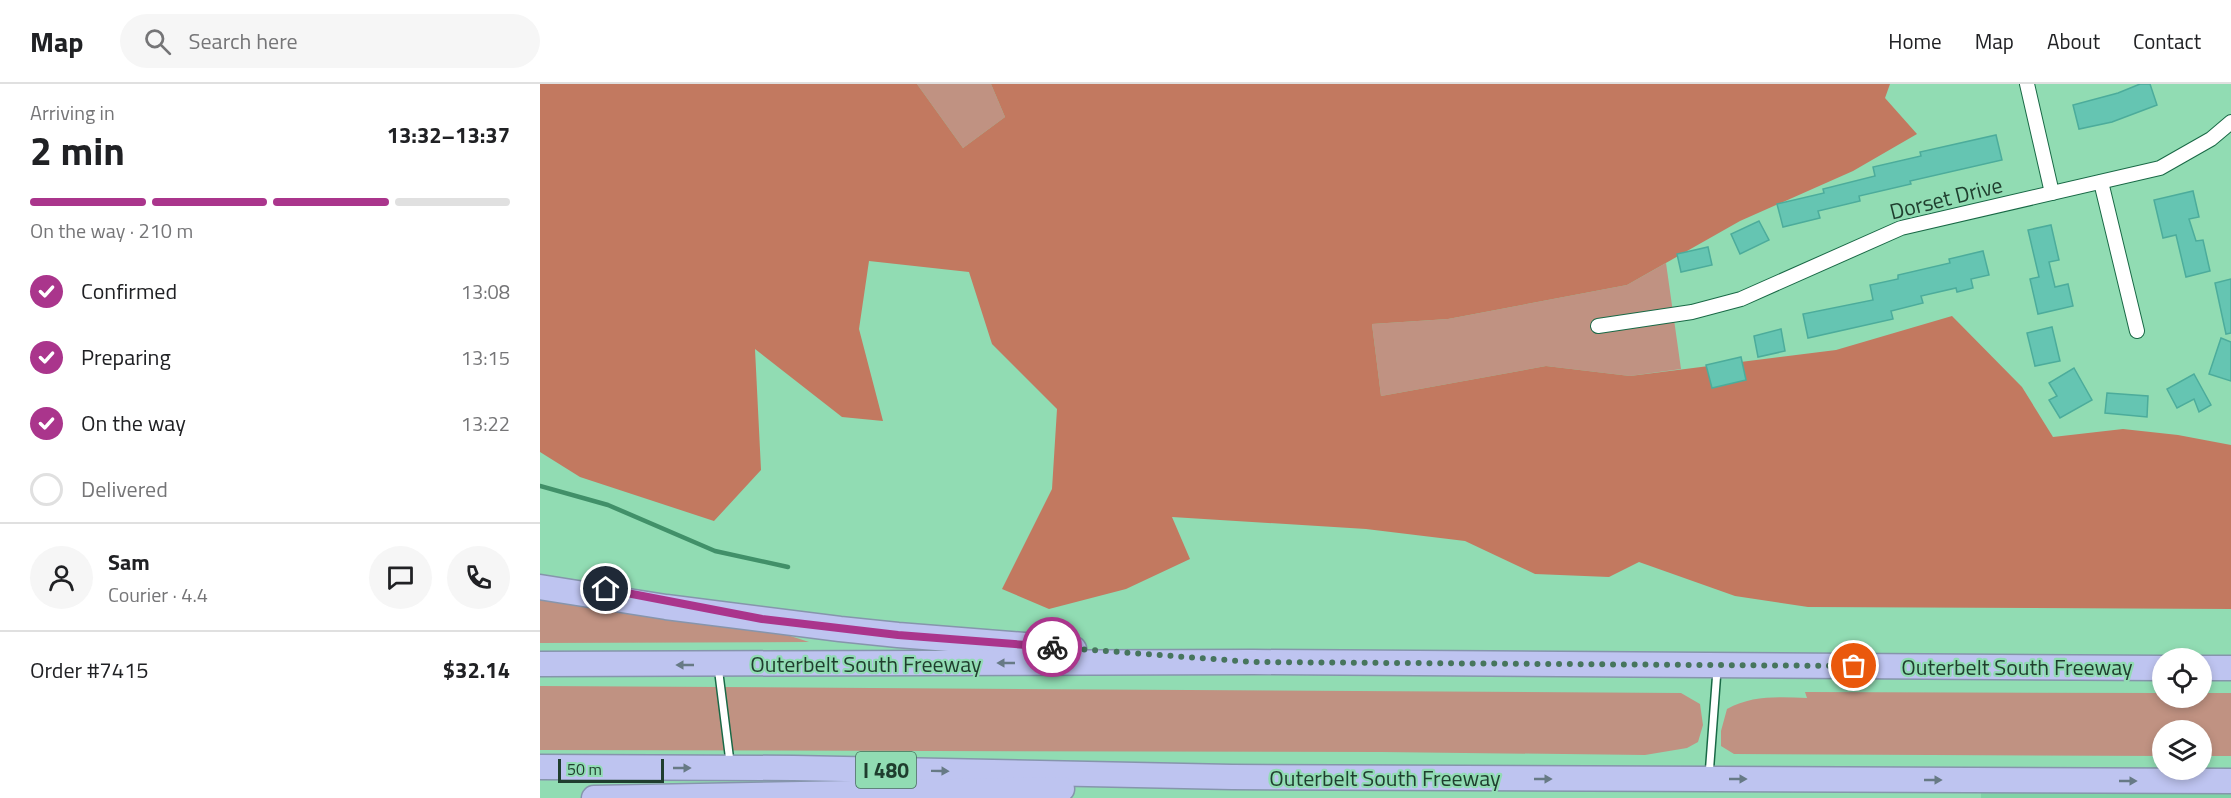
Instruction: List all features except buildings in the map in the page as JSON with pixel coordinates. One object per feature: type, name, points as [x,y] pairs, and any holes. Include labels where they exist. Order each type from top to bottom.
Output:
[{"type":"highway","points":[[540,572],[646,598],[743,616]]},
{"type":"highway","points":[[540,587],[666,607],[898,635],[1253,662]]},
{"type":"highway","name":"Outerbelt South Freeway","points":[[540,664],[1253,662],[2152,668]]},
{"type":"highway","points":[[2212,668],[2231,668]]},
{"type":"highway","name":"Outerbelt South Freeway","points":[[540,767],[1232,777],[2231,782]]},
{"type":"highway","points":[[594,798],[1076,789],[1232,777]]},
{"type":"street","points":[[2027,84],[2052,193]]},
{"type":"street","name":"Dorset Drive","points":[[1598,326],[1692,312],[1741,299],[1901,228],[2160,168],[2211,139],[2231,122]]},
{"type":"street","points":[[2101,182],[2138,331]]},
{"type":"lane","points":[[718,665],[730,768]]},
{"type":"lane","points":[[1709,779],[1717,665]]},
{"type":"shaded area","points":[[540,84],[917,84],[963,148],[1005,117],[991,84],[1890,84],[1885,98],[1917,134],[1853,171],[1740,221],[1627,285],[1448,319],[1372,324],[1381,396],[1546,366],[1630,376],[1836,350],[1952,316],[2022,387],[2053,437],[2123,429],[2178,435],[2231,445],[2231,609],[1808,607],[1735,596],[1639,562],[1609,577],[1535,574],[1465,541],[1366,529],[1172,517],[1190,559],[1126,589],[1049,609],[1002,589],[1052,489],[1057,409],[992,344],[969,272],[869,261],[859,329],[883,421],[842,417],[755,349],[761,470],[714,521],[580,477],[540,452]]},
{"type":"shaded area","points":[[917,84],[991,84],[1005,117],[963,148]]},
{"type":"shaded area","points":[[1666,263],[1681,369],[1630,376],[1546,366],[1381,396],[1372,324],[1448,319],[1627,285]]},
{"type":"shaded area","points":[[540,596],[778,632],[809,642],[540,643]]},
{"type":"shaded area","points":[[540,686],[1681,693],[1700,704],[1703,725],[1698,742],[1687,748],[1645,755],[1382,752],[540,750]]},
{"type":"shaded area","points":[[1805,692],[2152,693],[2152,708],[2212,708],[2212,693],[2231,693],[2231,756],[2212,756],[2212,720],[2152,720],[2152,756],[1734,754],[1721,746],[1721,731],[1727,709],[1756,699],[1807,698]]},
{"type":"shaded area","points":[[1981,781],[2231,781],[2231,798],[1981,798]]},
{"type":"waterway","points":[[540,486],[608,505],[715,551],[788,567]]},
{"type":"way so far","points":[[1052,647],[1253,662],[1854,666]]},
{"type":"route","points":[[606,589],[762,619],[898,635],[1052,647]]}]
